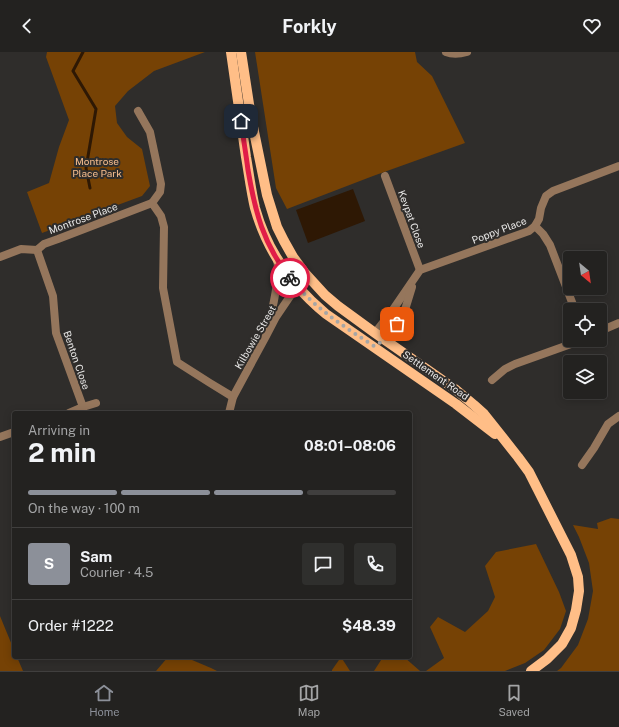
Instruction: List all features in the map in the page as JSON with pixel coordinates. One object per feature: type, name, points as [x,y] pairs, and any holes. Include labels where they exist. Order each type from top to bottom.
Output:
[{"type":"main road","name":"Settlement Road","points":[[231,52],[242,134],[254,202],[261,227],[277,260],[297,286],[317,307],[456,404],[509,445]]},
{"type":"main road","name":"Settlement Road","points":[[241,52],[251,117],[269,204],[277,227],[296,262],[325,295],[345,312],[449,384],[474,404],[493,424],[532,478],[571,555],[578,577],[579,591],[578,603],[571,628],[562,644],[547,659],[531,671]]},
{"type":"main road","points":[[337,322],[345,312]]},
{"type":"main road","points":[[374,346],[375,333]]},
{"type":"main road","points":[[374,346],[385,340]]},
{"type":"street","points":[[446,52],[451,54],[467,52]]},
{"type":"street","points":[[138,111],[150,132],[161,184],[160,192],[152,203],[162,216],[164,227],[163,288],[177,362],[233,397]]},
{"type":"street","name":"Poppy Place","points":[[420,270],[528,231],[535,226],[539,219],[540,208],[546,196],[553,191],[619,166]]},
{"type":"street","name":"Kevpat Close","points":[[385,176],[420,270]]},
{"type":"street","name":"Montrose Place","points":[[37,250],[47,242],[152,203]]},
{"type":"street","points":[[535,226],[543,234],[550,245],[572,303]]},
{"type":"street","points":[[0,256],[21,249],[37,250]]},
{"type":"street","name":"Benton Close","points":[[37,250],[53,296],[56,334],[83,407]]},
{"type":"street","points":[[266,336],[277,282],[277,260]]},
{"type":"street","points":[[375,333],[420,270]]},
{"type":"street","name":"Kilbowie Street","points":[[230,411],[233,397],[276,317],[306,275]]},
{"type":"street","points":[[385,340],[404,313],[415,278]]},
{"type":"street","points":[[607,328],[619,323]]},
{"type":"street","points":[[492,380],[515,364],[563,347]]},
{"type":"street","points":[[74,411],[96,403]]},
{"type":"street","points":[[582,465],[608,424],[619,416]]},
{"type":"street","points":[[0,437],[12,433]]},
{"type":"green space","name":"Montrose Place Park","points":[[47,52],[205,52],[154,71],[128,91],[115,106],[117,123],[127,137],[142,149],[150,186],[142,196],[42,233],[27,192],[49,183],[59,147],[69,120],[46,57]]},
{"type":"green space","points":[[255,52],[415,52],[417,62],[432,76],[465,143],[287,209],[276,188]]},
{"type":"green space","points":[[611,518],[619,519],[619,671],[557,671],[561,668],[578,645],[588,619],[593,591],[589,563],[573,525],[598,529],[597,523]]},
{"type":"green space","points":[[536,544],[559,592],[566,611],[560,629],[544,650],[525,663],[505,671],[426,671],[444,658],[430,627],[438,617],[465,632],[488,611],[495,597],[485,566],[496,552]]},
{"type":"green space","points":[[0,616],[12,645],[12,659],[18,659],[23,671],[0,671]]},
{"type":"green space","points":[[166,659],[190,659],[217,671],[156,671]]},
{"type":"green space","points":[[340,659],[342,659],[350,671],[332,671]]},
{"type":"green space","points":[[382,659],[406,659],[420,671],[374,671]]},
{"type":"shaded area","points":[[353,189],[365,221],[308,243],[296,210]]},
{"type":"waterway","points":[[83,52],[73,71],[96,109],[86,168],[90,188]]},
{"type":"way so far","points":[[290,278],[317,307],[344,327],[374,346],[385,340],[397,324]]},
{"type":"route","points":[[241,121],[252,195],[261,227],[274,255],[290,278]]}]
